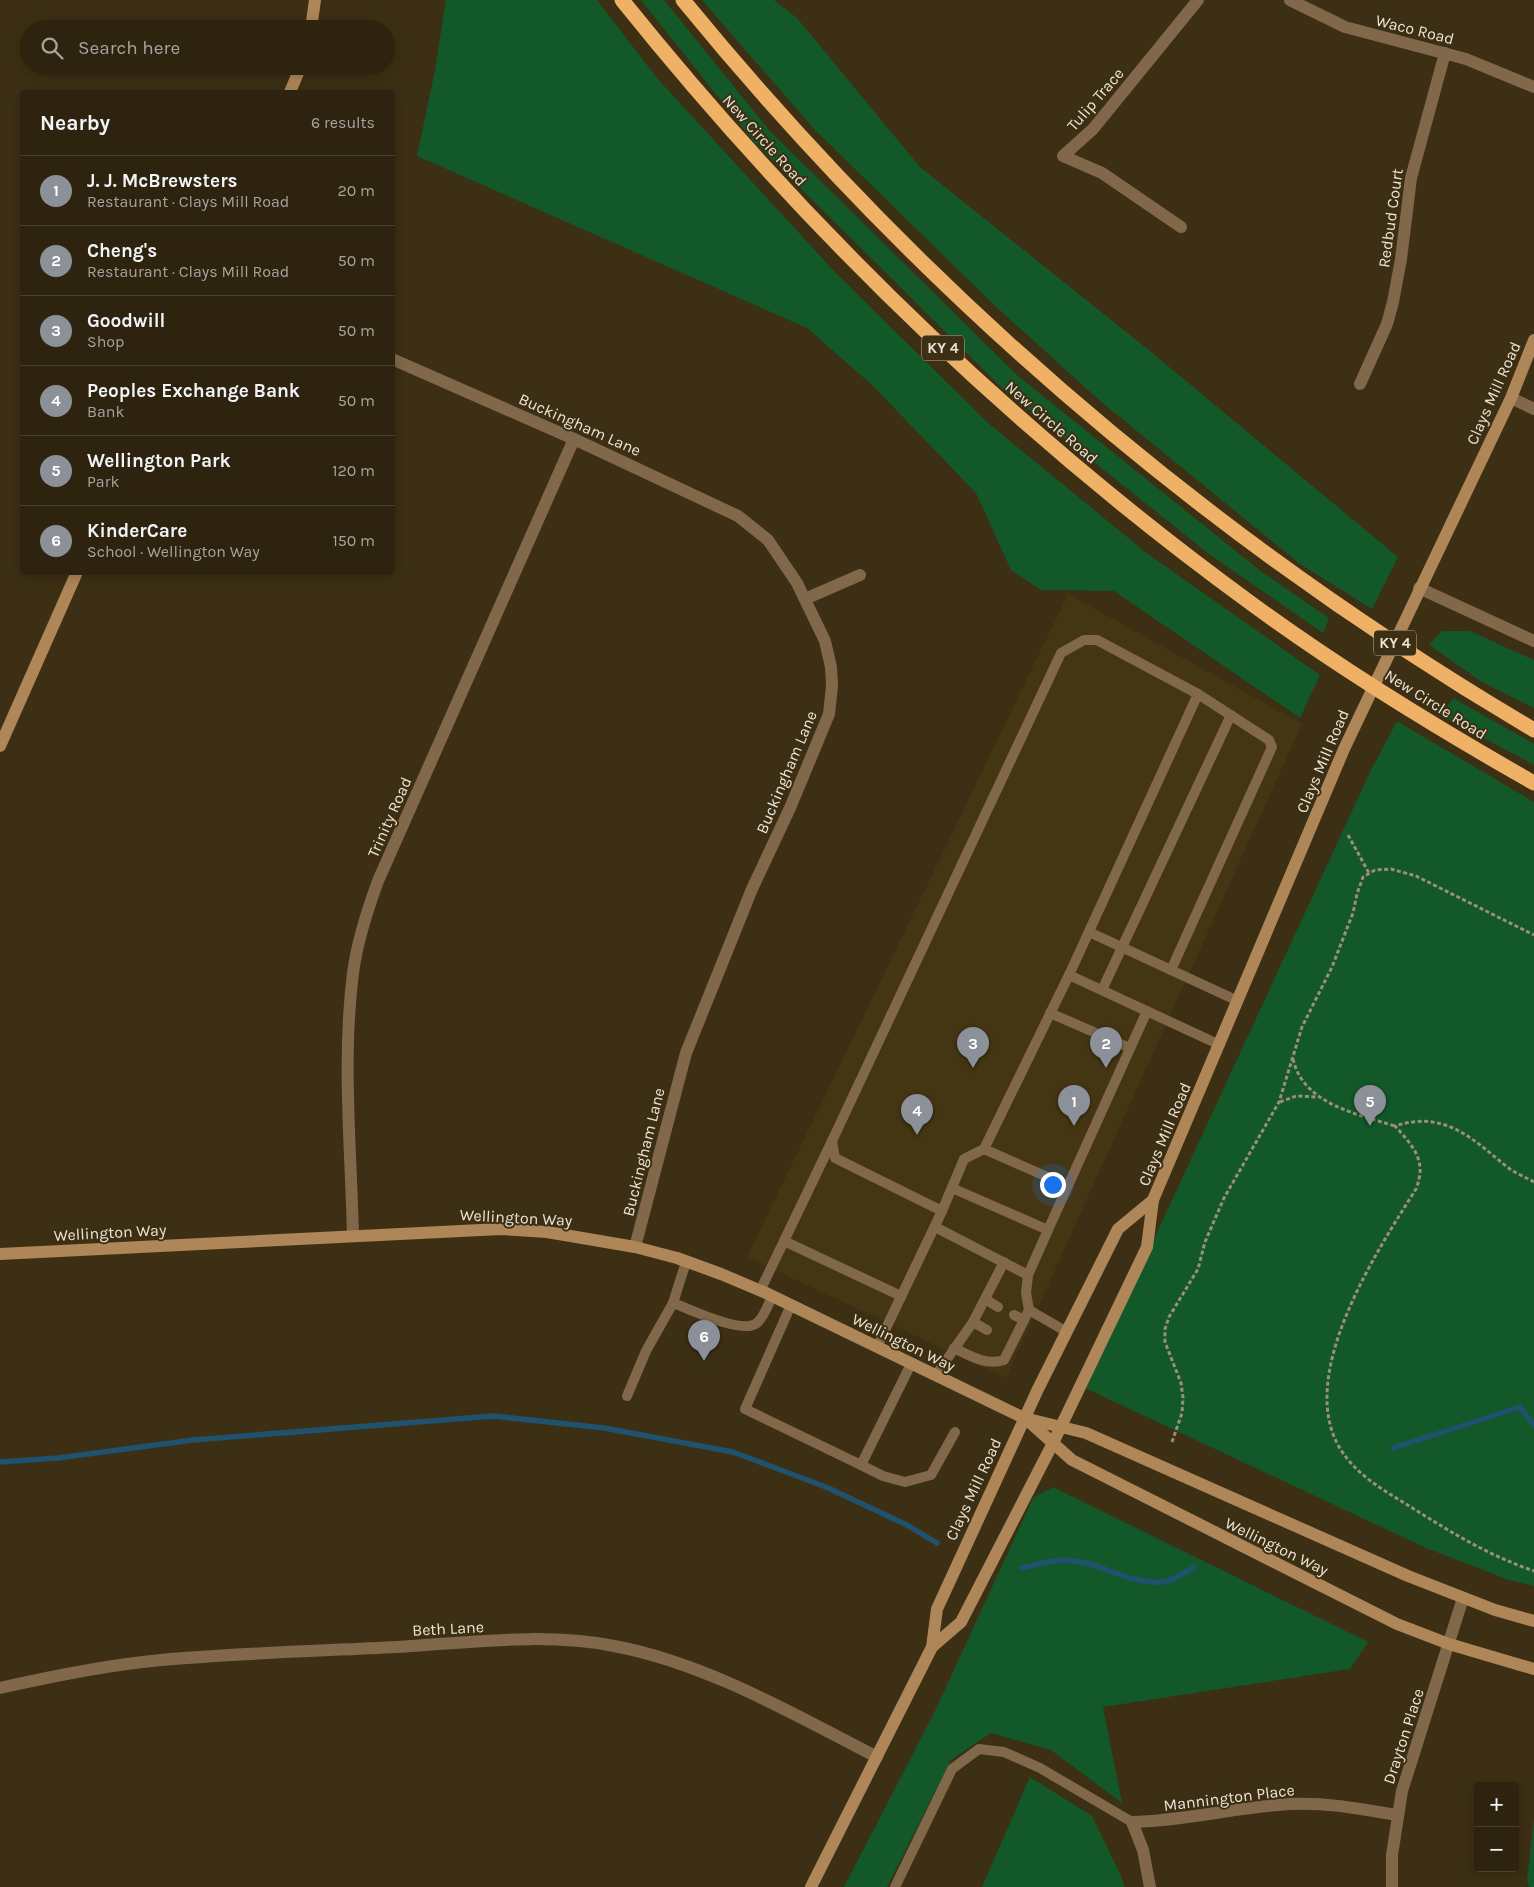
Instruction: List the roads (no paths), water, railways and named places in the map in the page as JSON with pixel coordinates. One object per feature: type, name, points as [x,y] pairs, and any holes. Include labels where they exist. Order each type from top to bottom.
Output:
[{"type":"highway","name":"New Circle Road","points":[[622,0],[747,148],[883,290],[1024,423],[1124,507],[1253,605],[1311,646],[1434,726],[1534,783]]},
{"type":"highway","name":"New Circle Road","points":[[683,0],[794,131],[863,205],[1004,342],[1130,450],[1214,515],[1334,602],[1456,684],[1534,730]]},
{"type":"main road","points":[[312,20],[315,0]]},
{"type":"main road","points":[[291,90],[297,75]]},
{"type":"main road","name":"Clays Mill Road","points":[[932,1647],[961,1622],[1054,1443],[1147,1247],[1153,1200],[1344,749],[1511,398],[1534,340]]},
{"type":"main road","points":[[0,746],[76,575]]},
{"type":"main road","name":"Clays Mill Road","points":[[810,1887],[932,1647],[937,1609],[1024,1418],[1118,1229],[1153,1200]]},
{"type":"main road","name":"Wellington Way","points":[[0,1254],[502,1230],[547,1232],[635,1247],[686,1262],[772,1296],[1024,1418],[1086,1433],[1309,1533],[1463,1598],[1534,1621]]},
{"type":"main road","name":"Wellington Way","points":[[1024,1418],[1072,1460],[1231,1542],[1398,1624],[1449,1644],[1534,1668]]},
{"type":"street","name":"Tulip Trace","points":[[1182,227],[1102,173],[1063,156],[1093,130],[1198,0]]},
{"type":"street","name":"Waco Road","points":[[1290,0],[1345,26],[1445,53],[1534,87]]},
{"type":"street","name":"Redbud Court","points":[[1360,384],[1387,324],[1394,302],[1402,259],[1411,178],[1445,53]]},
{"type":"street","name":"Buckingham Lane","points":[[395,360],[574,439],[738,516],[768,540],[797,584],[824,641],[831,666],[829,714],[790,808],[752,888],[686,1053],[635,1247]]},
{"type":"street","points":[[1511,398],[1534,409]]},
{"type":"street","name":"Trinity Road","points":[[353,1236],[348,1050],[353,971],[367,912],[378,881],[574,439]]},
{"type":"street","points":[[805,599],[860,575]]},
{"type":"street","points":[[1419,588],[1534,641]]},
{"type":"street","name":"Drayton Place","points":[[1392,1887],[1392,1855],[1396,1815],[1463,1598]]},
{"type":"street","name":"Beth Lane","points":[[0,1688],[64,1674],[160,1660],[508,1641],[570,1640],[614,1646],[678,1664],[757,1696],[877,1757]]},
{"type":"street","name":"Mannington Place","points":[[1132,1822],[1168,1822],[1258,1807],[1293,1804],[1334,1805],[1396,1815]]},
{"type":"street","points":[[1132,1822],[1143,1850],[1150,1887]]},
{"type":"lane","points":[[760,1291],[1061,653],[1084,640],[1097,640],[1198,694],[1269,740],[1272,747],[1171,970]]},
{"type":"lane","points":[[877,1347],[935,1227],[964,1159],[984,1149],[1070,975],[1198,694]]},
{"type":"lane","points":[[1102,990],[1230,715]]},
{"type":"lane","points":[[1089,932],[1238,1001]]},
{"type":"lane","points":[[1070,975],[1220,1045]]},
{"type":"lane","points":[[954,1348],[975,1358],[994,1363],[1004,1360],[1026,1315],[1028,1275],[1147,1011]]},
{"type":"lane","points":[[1050,1014],[1130,1048]]},
{"type":"lane","points":[[832,1141],[835,1158],[942,1211]]},
{"type":"lane","points":[[984,1149],[1068,1186]]},
{"type":"lane","points":[[952,1188],[1048,1230]]},
{"type":"lane","points":[[935,1227],[1028,1275]]},
{"type":"lane","points":[[784,1241],[901,1296]]},
{"type":"lane","points":[[627,1396],[650,1343],[673,1303],[686,1262]]},
{"type":"lane","points":[[936,1376],[973,1322],[1004,1262]]},
{"type":"lane","points":[[673,1303],[735,1326],[750,1327],[761,1318],[772,1296]]},
{"type":"lane","points":[[985,1299],[998,1307]]},
{"type":"lane","points":[[791,1305],[745,1409],[884,1476],[905,1482],[931,1475],[955,1432]]},
{"type":"lane","points":[[1014,1315],[1026,1315],[1067,1332]]},
{"type":"lane","points":[[973,1322],[987,1330]]},
{"type":"lane","points":[[1002,1338],[1012,1344]]},
{"type":"lane","points":[[861,1465],[911,1364]]},
{"type":"lane","points":[[895,1887],[952,1769],[979,1749],[1004,1752],[1040,1768],[1132,1822]]},
{"type":"waterway","points":[[1393,1448],[1520,1407],[1534,1425]]},
{"type":"waterway","points":[[0,1462],[58,1458],[193,1440],[493,1416],[604,1428],[733,1452],[826,1487],[905,1524],[937,1543]]},
{"type":"waterway","points":[[1022,1568],[1045,1562],[1069,1560],[1086,1563],[1133,1579],[1163,1582],[1175,1578],[1194,1567]]},
{"type":"place","name":"Goodwill","points":[[973,1068]]},
{"type":"place","name":"Cheng's","points":[[1106,1068]]},
{"type":"place","name":"J. J. McBrewsters","points":[[1074,1126]]},
{"type":"place","name":"Wellington Park","points":[[1370,1126]]},
{"type":"place","name":"Peoples Exchange Bank","points":[[917,1135]]},
{"type":"place","name":"KinderCare","points":[[704,1361]]}]
